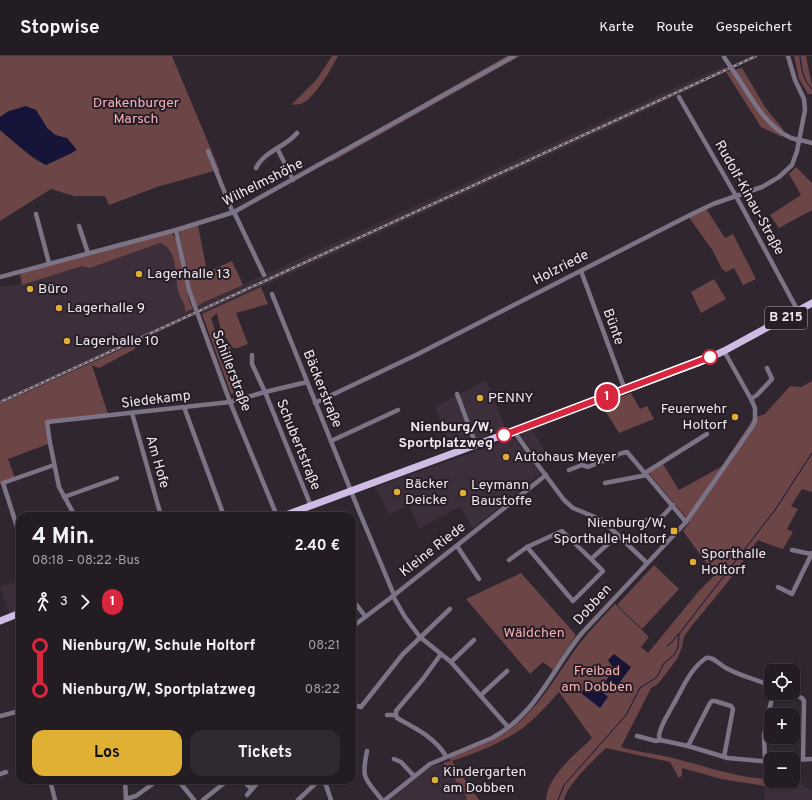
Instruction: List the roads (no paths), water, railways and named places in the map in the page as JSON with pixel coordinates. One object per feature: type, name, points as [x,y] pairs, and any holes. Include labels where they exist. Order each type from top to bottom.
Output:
[{"type":"main road","name":"B 215","points":[[295,512],[700,362],[724,351],[812,303]]},
{"type":"main road","points":[[0,621],[16,615]]},
{"type":"street","name":"Wilhelmshöhe","points":[[0,277],[234,213],[514,56]]},
{"type":"street","name":"Holzriede","points":[[316,403],[416,355],[709,206],[767,185],[787,171],[795,158],[805,110],[804,99],[795,80],[788,56]]},
{"type":"street","points":[[723,57],[768,121],[783,133],[799,140],[812,143]]},
{"type":"street","name":"Rudolf-Kinau-Straße","points":[[679,97],[736,196],[798,311]]},
{"type":"street","points":[[256,168],[259,161],[294,137],[297,133]]},
{"type":"street","points":[[277,148],[293,180]]},
{"type":"street","points":[[208,151],[234,213],[264,275]]},
{"type":"street","points":[[36,214],[49,263]]},
{"type":"street","points":[[79,226],[88,253]]},
{"type":"street","name":"Schillerstraße","points":[[176,230],[189,290],[231,403],[275,512]]},
{"type":"street","name":"Bünte","points":[[581,271],[625,390]]},
{"type":"street","name":"Bäckerstraße","points":[[272,294],[351,491],[394,595],[405,617],[420,637],[450,662],[508,727]]},
{"type":"street","name":"Dobben","points":[[384,800],[430,764],[492,738],[522,716],[535,701],[578,639],[686,522],[752,427],[756,414],[752,399],[724,351]]},
{"type":"street","points":[[252,355],[252,364],[265,392]]},
{"type":"street","points":[[752,399],[772,379],[767,368]]},
{"type":"street","name":"Siedekamp","points":[[54,465],[47,422],[231,403],[265,392],[307,382]]},
{"type":"street","name":"Schubertstraße","points":[[265,392],[311,506]]},
{"type":"street","points":[[457,394],[476,445]]},
{"type":"street","points":[[184,407],[223,512]]},
{"type":"street","points":[[331,441],[398,410]]},
{"type":"street","name":"Am Hofe","points":[[132,414],[160,512]]},
{"type":"street","points":[[514,431],[564,500],[573,508],[602,520],[647,563]]},
{"type":"street","points":[[606,483],[646,474],[707,434]]},
{"type":"street","points":[[569,470],[582,465],[588,467],[622,452],[627,452],[686,522]]},
{"type":"street","points":[[16,524],[3,483],[54,465],[59,486],[73,512]]},
{"type":"street","name":"Kleine Riede","points":[[356,624],[546,475]]},
{"type":"street","points":[[64,497],[117,478]]},
{"type":"street","points":[[614,523],[660,519],[673,505]]},
{"type":"street","points":[[509,560],[527,547],[562,532],[604,571],[573,601],[527,547]]},
{"type":"street","points":[[591,559],[618,535]]},
{"type":"street","points":[[457,546],[479,579]]},
{"type":"street","points":[[778,587],[792,594],[812,554],[792,550]]},
{"type":"street","points":[[356,604],[365,616]]},
{"type":"street","points":[[356,705],[361,706],[403,654],[450,609]]},
{"type":"street","points":[[450,662],[474,640]]},
{"type":"street","points":[[396,715],[396,711],[423,679],[441,654]]},
{"type":"street","points":[[660,740],[659,732],[668,712],[690,674],[705,658],[711,657],[719,664],[734,672],[764,683]]},
{"type":"street","points":[[480,695],[507,671]]},
{"type":"street","points":[[800,698],[804,701],[803,759]]},
{"type":"street","points":[[765,752],[764,735],[772,700]]},
{"type":"street","points":[[688,746],[710,703],[715,701],[731,706],[733,709],[724,757]]},
{"type":"street","points":[[0,716],[16,712]]},
{"type":"street","points":[[387,715],[396,715]]},
{"type":"street","points":[[396,715],[397,718],[434,741],[446,756]]},
{"type":"street","points":[[637,736],[656,741],[660,740],[688,746],[724,757],[764,761]]},
{"type":"street","points":[[367,751],[363,769],[364,775],[366,780],[384,800]]},
{"type":"street","points":[[394,759],[401,762],[414,776]]},
{"type":"street","points":[[800,759],[812,759]]},
{"type":"street","points":[[0,774],[6,772]]},
{"type":"street","points":[[51,784],[55,800]]},
{"type":"street","points":[[125,784],[126,799],[136,796],[152,784]]},
{"type":"street","points":[[181,784],[194,800]]},
{"type":"street","points":[[203,800],[223,784]]},
{"type":"street","points":[[246,784],[252,789]]},
{"type":"street","points":[[247,795],[256,784]]},
{"type":"street","points":[[298,800],[315,784]]},
{"type":"street","points":[[325,784],[331,800]]},
{"type":"waterway","points":[[800,56],[803,74],[806,82],[812,89]]},
{"type":"waterway","points":[[558,800],[564,785],[626,715],[640,688],[657,677],[664,663],[674,655],[678,647],[679,634],[775,510],[812,453]]},
{"type":"waterway","points":[[667,646],[678,634]]},
{"type":"railway","points":[[0,402],[756,56]]},
{"type":"place","name":"Lagerhalle 13","points":[[139,274]]},
{"type":"place","name":"Büro","points":[[30,289]]},
{"type":"place","name":"Lagerhalle 9","points":[[59,308]]},
{"type":"place","name":"Lagerhalle 10","points":[[67,341]]},
{"type":"place","name":"PENNY","points":[[480,398]]},
{"type":"place","name":"Feuerwehr Holtorf","points":[[735,417]]},
{"type":"place","name":"Nienburg/W, Sportplatzweg","points":[[504,435]]},
{"type":"place","name":"Autohaus Meyer","points":[[506,457]]},
{"type":"place","name":"Bäcker Deicke","points":[[397,492]]},
{"type":"place","name":"Leymann Baustoffe","points":[[463,493]]},
{"type":"place","name":"Nienburg/W, Sporthalle Holtorf","points":[[674,531]]},
{"type":"place","name":"Sporthalle Holtorf","points":[[693,562]]},
{"type":"place","name":"Kindergarten am Dobben","points":[[435,780]]},
{"type":"park label","name":"Drakenburger Marsch","points":[[136,112]]},
{"type":"park label","name":"Wäldchen","points":[[534,633]]},
{"type":"park label","name":"Freibad am Dobben","points":[[597,680]]}]
